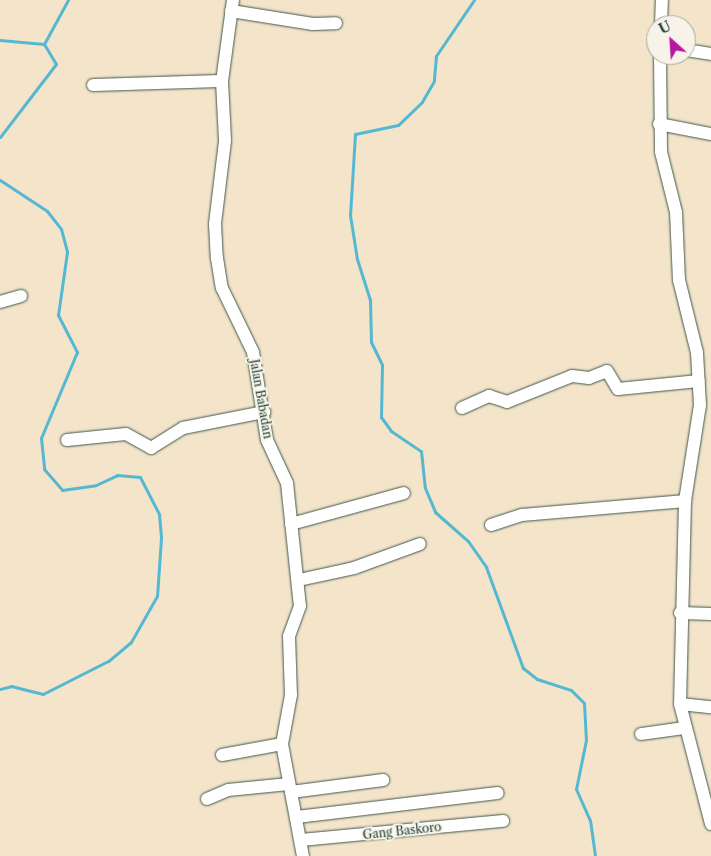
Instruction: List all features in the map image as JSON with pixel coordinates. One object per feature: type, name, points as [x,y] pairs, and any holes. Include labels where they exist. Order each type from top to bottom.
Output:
[{"type":"street","points":[[661,15],[662,0]]},
{"type":"street","points":[[232,6],[313,24],[336,22]]},
{"type":"street","name":"Jalan Babadan","points":[[232,6],[222,80],[225,141],[215,224],[217,258],[222,288],[253,352],[267,440],[287,483],[299,580],[300,606],[287,656],[291,695],[282,744],[303,856]]},
{"type":"street","points":[[696,52],[711,54]]},
{"type":"street","points":[[660,65],[659,124],[698,381],[699,413],[685,501],[680,613],[680,704],[684,728],[711,824]]},
{"type":"street","points":[[92,85],[222,80]]},
{"type":"street","points":[[659,124],[711,134]]},
{"type":"street","points":[[0,302],[21,296]]},
{"type":"street","points":[[462,408],[489,396],[506,402],[572,376],[589,378],[607,371],[618,389],[698,381]]},
{"type":"street","points":[[66,440],[126,434],[151,448],[183,428],[264,412]]},
{"type":"street","points":[[291,524],[404,493]]},
{"type":"street","points":[[491,525],[522,515],[685,501]]},
{"type":"street","points":[[299,580],[354,568],[420,544]]},
{"type":"street","points":[[680,613],[711,614]]},
{"type":"street","points":[[680,704],[711,707]]},
{"type":"street","points":[[641,734],[684,728]]},
{"type":"street","points":[[222,755],[282,744]]},
{"type":"street","points":[[207,799],[228,790],[290,788],[383,780]]},
{"type":"street","points":[[297,816],[498,793]]},
{"type":"street","name":"Gang Baskoro","points":[[301,840],[503,821]]},
{"type":"waterway","points":[[44,44],[68,0]]},
{"type":"waterway","points":[[474,0],[436,56],[434,81],[422,102],[398,125],[355,134],[350,215],[357,259],[370,300],[371,342],[382,365],[381,417],[391,431],[421,451],[425,488],[435,512],[468,541],[486,567],[523,668],[537,679],[571,690],[584,703],[586,740],[576,789],[590,820],[595,856]]},
{"type":"waterway","points":[[0,40],[44,44],[56,64],[0,137]]},
{"type":"waterway","points":[[0,180],[47,211],[61,229],[67,252],[58,315],[77,352],[41,438],[44,469],[62,490],[96,485],[117,475],[140,477],[159,514],[161,538],[157,596],[131,642],[108,661],[43,694],[12,686],[0,689]]}]
